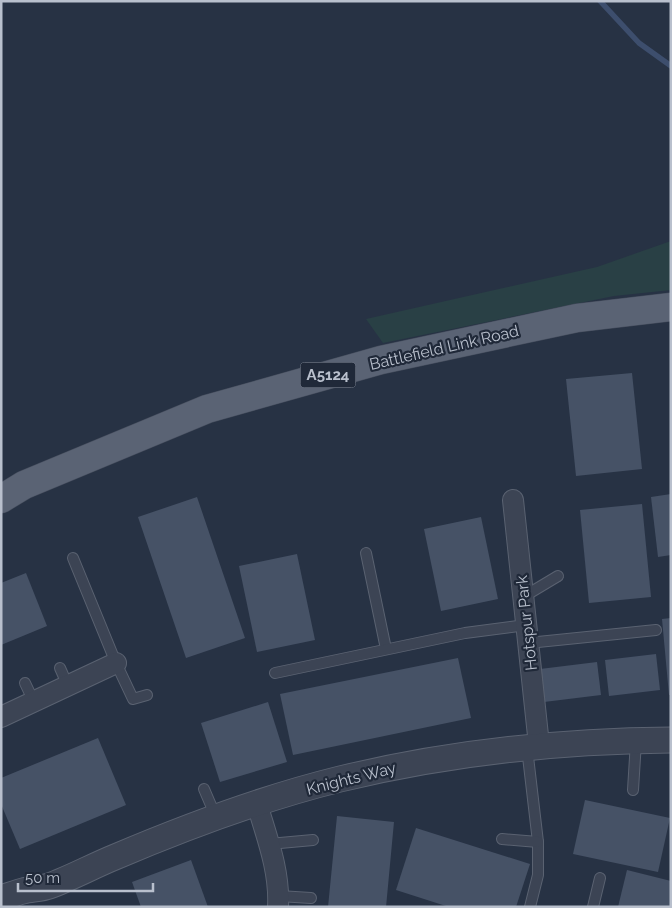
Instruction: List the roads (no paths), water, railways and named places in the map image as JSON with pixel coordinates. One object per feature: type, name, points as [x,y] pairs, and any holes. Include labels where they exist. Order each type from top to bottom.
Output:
[{"type":"main road","name":"Battlefield Link Road","points":[[1,499],[24,486],[207,409],[381,360],[577,318],[671,307]]},
{"type":"street","name":"Hotspur Park","points":[[513,500],[527,634],[533,746]]},
{"type":"street","points":[[1,717],[34,702],[64,677],[116,663]]},
{"type":"street","name":"Knights Way","points":[[1,898],[21,891],[48,886],[114,857],[216,818],[339,780],[420,762],[533,746],[636,740],[671,740]]},
{"type":"street","points":[[257,804],[279,886],[278,901]]},
{"type":"street","name":"Knights Way","points":[[31,907],[48,886]]},
{"type":"lane","points":[[366,553],[386,650]]},
{"type":"lane","points":[[73,558],[116,663],[133,699],[147,695]]},
{"type":"lane","points":[[523,598],[558,576]]},
{"type":"lane","points":[[275,673],[466,633],[527,634],[656,630]]},
{"type":"lane","points":[[25,683],[34,702]]},
{"type":"lane","points":[[633,790],[636,740]]},
{"type":"lane","points":[[530,907],[538,875],[533,746]]},
{"type":"lane","points":[[204,789],[216,818]]},
{"type":"lane","points":[[502,839],[538,842]]},
{"type":"lane","points":[[269,844],[313,840]]},
{"type":"lane","points":[[593,907],[600,878]]},
{"type":"lane","points":[[278,901],[311,898]]},
{"type":"waterway","points":[[600,1],[639,43],[671,66]]}]
